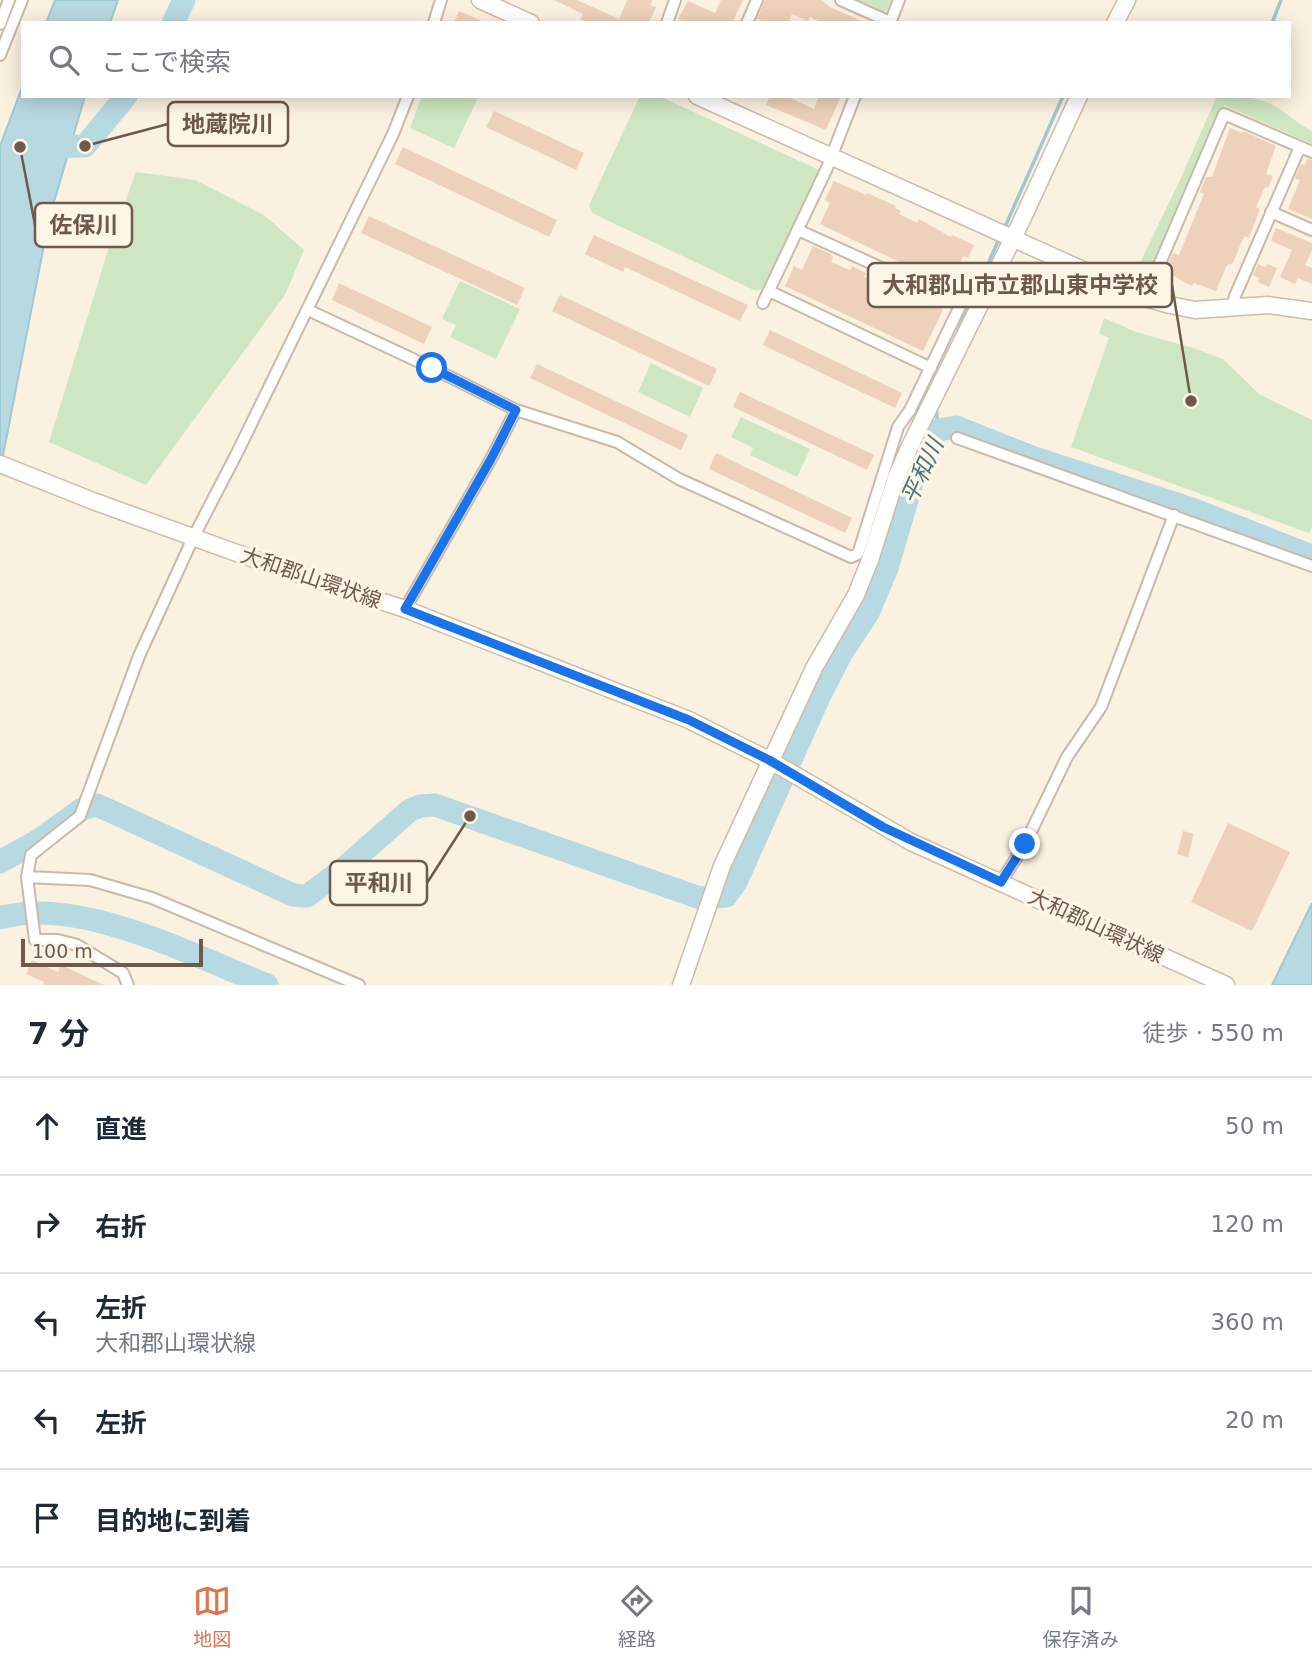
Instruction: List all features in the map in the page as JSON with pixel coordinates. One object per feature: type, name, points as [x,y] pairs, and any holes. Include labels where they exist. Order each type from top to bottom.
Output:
[{"type":"street","points":[[0,24],[9,0]]},
{"type":"street","points":[[0,55],[22,0]]},
{"type":"street","points":[[434,21],[441,0]]},
{"type":"street","points":[[480,0],[527,21]]},
{"type":"street","points":[[668,21],[675,0]]},
{"type":"street","points":[[748,21],[757,0]]},
{"type":"street","points":[[841,0],[888,21]]},
{"type":"street","points":[[890,21],[899,0]]},
{"type":"street","points":[[1116,21],[1127,0]]},
{"type":"street","points":[[128,985],[123,973],[77,945],[58,940],[34,940],[27,877],[32,855],[80,816],[139,656],[194,537],[393,134],[407,98]]},
{"type":"street","points":[[763,303],[832,157],[854,98]]},
{"type":"street","points":[[681,985],[722,866],[783,768],[814,668],[856,595],[896,478],[1078,98]]},
{"type":"street","points":[[715,100],[832,157],[1145,298],[1195,310],[1268,305],[1312,311]]},
{"type":"street","points":[[1145,298],[1224,114],[1312,152]]},
{"type":"street","points":[[1233,309],[1236,296],[1300,147]]},
{"type":"street","points":[[1271,212],[1312,230]]},
{"type":"street","points":[[308,310],[516,410],[617,442],[678,479],[851,557],[858,554],[898,427],[910,410],[961,304],[798,230]]},
{"type":"street","points":[[769,291],[931,368]]},
{"type":"street","points":[[405,609],[516,410]]},
{"type":"street","points":[[957,438],[1312,566]]},
{"type":"street","name":"大和郡山環状線","points":[[7,467],[267,564],[405,609],[689,720],[783,768],[883,827],[1226,985]]},
{"type":"street","points":[[1001,882],[1025,844],[1067,757],[1101,707],[1174,515]]},
{"type":"street","points":[[27,877],[90,880],[152,898],[359,985]]},
{"type":"green space","points":[[855,0],[894,0],[890,9],[882,12]]},
{"type":"green space","points":[[421,98],[478,98],[454,148],[410,128]]},
{"type":"green space","points":[[639,98],[663,98],[819,170],[765,287],[756,291],[592,213],[589,205]]},
{"type":"green space","points":[[1216,98],[1265,101],[1312,131],[1312,144],[1224,105],[1145,281],[1134,275]]},
{"type":"green space","points":[[136,172],[195,180],[264,215],[304,250],[285,295],[146,485],[49,442],[109,247]]},
{"type":"green space","points":[[460,281],[520,309],[496,359],[450,337],[456,325],[442,319]]},
{"type":"green space","points":[[1104,318],[1136,332],[1223,359],[1259,394],[1312,420],[1312,527],[1309,533],[1071,447],[1109,338],[1099,333]]},
{"type":"green space","points":[[651,363],[703,388],[690,417],[638,392]]},
{"type":"green space","points":[[741,417],[810,449],[797,477],[750,455],[753,448],[731,437]]},
{"type":"water","points":[[55,0],[118,0],[111,21],[47,21]]},
{"type":"water","points":[[21,90],[21,98],[84,98],[49,219],[0,471],[0,146]]},
{"type":"water","points":[[1312,903],[1312,985],[1272,985]]},
{"type":"building","points":[[554,0],[577,0],[619,19],[627,0],[653,0],[650,5],[656,7],[650,21],[584,21],[580,19],[583,14]]},
{"type":"building","points":[[721,0],[743,0],[733,21],[678,19],[688,1],[715,13]]},
{"type":"building","points":[[765,0],[821,0],[862,21],[819,21],[810,17],[808,21],[792,14],[789,21],[757,19]]},
{"type":"building","points":[[459,11],[482,21],[455,21]]},
{"type":"building","points":[[769,98],[790,98],[814,109],[818,98],[840,98],[826,130],[766,105]]},
{"type":"building","points":[[494,111],[584,153],[576,170],[486,127]]},
{"type":"building","points":[[1230,128],[1276,146],[1266,174],[1273,176],[1256,207],[1260,209],[1249,238],[1245,236],[1233,263],[1227,265],[1216,291],[1194,283],[1192,286],[1165,271],[1173,253],[1179,255],[1204,194],[1200,192],[1206,177],[1212,177]]},
{"type":"building","points":[[403,147],[557,220],[549,237],[395,164]]},
{"type":"building","points":[[1307,159],[1312,160],[1312,219],[1288,209],[1300,180],[1295,178],[1301,164],[1305,165]]},
{"type":"building","points":[[834,181],[896,206],[895,208],[901,211],[899,214],[917,223],[919,219],[951,237],[952,235],[974,245],[968,258],[963,256],[955,273],[960,275],[954,288],[936,279],[929,281],[918,276],[920,272],[820,224],[830,203],[825,200]]},
{"type":"building","points":[[369,216],[525,288],[517,305],[361,233]]},
{"type":"building","points":[[1276,228],[1312,243],[1312,250],[1305,265],[1312,268],[1312,284],[1298,278],[1295,284],[1280,277],[1292,250],[1271,241]]},
{"type":"building","points":[[594,235],[748,305],[740,321],[625,267],[623,272],[585,254]]},
{"type":"building","points":[[813,246],[829,253],[833,257],[831,262],[850,270],[852,266],[866,273],[864,277],[883,286],[885,281],[890,284],[891,281],[902,286],[900,289],[939,305],[943,310],[923,351],[785,286],[794,266],[802,270]]},
{"type":"building","points":[[1258,264],[1277,268],[1269,287],[1258,282],[1259,278],[1253,275]]},
{"type":"building","points":[[339,283],[432,327],[424,344],[332,300]]},
{"type":"building","points":[[560,295],[717,369],[709,386],[552,311]]},
{"type":"building","points":[[770,330],[902,393],[895,408],[763,345]]},
{"type":"building","points":[[537,364],[688,435],[681,450],[530,378]]},
{"type":"building","points":[[740,392],[874,455],[867,470],[733,407]]},
{"type":"building","points":[[716,453],[852,518],[845,533],[709,469]]},
{"type":"building","points":[[1228,823],[1290,852],[1252,931],[1191,902]]},
{"type":"building","points":[[1183,831],[1194,834],[1188,857],[1177,854]]},
{"type":"building","points":[[32,960],[58,972],[61,965],[104,985],[43,985],[44,982],[26,974]]},
{"type":"waterway","points":[[174,21],[184,0]]},
{"type":"waterway","points":[[1273,21],[1281,0]]},
{"type":"waterway","points":[[41,147],[85,146],[124,98]]},
{"type":"waterway","points":[[1004,229],[1062,98]]},
{"type":"waterway","points":[[958,331],[999,239]]},
{"type":"waterway","points":[[936,406],[938,430]]},
{"type":"waterway","name":"平和川","points":[[0,862],[39,840],[82,809],[97,805],[293,895],[307,896],[342,870],[409,811],[420,806],[435,805],[700,898],[726,896],[736,882],[819,697],[841,654],[868,613],[887,568],[912,483],[938,430],[956,427],[1034,458],[1192,509],[1312,556]]},
{"type":"waterway","points":[[0,918],[31,913],[100,921],[171,945],[267,985]]},
{"type":"place","name":"地蔵院川","points":[[85,146]]},
{"type":"place","name":"佐保川","points":[[20,147]]},
{"type":"place","name":"大和郡山市立郡山東中学校","points":[[1191,401]]},
{"type":"place","name":"平和川","points":[[470,816]]},
{"type":"route","points":[[432,368],[516,410],[405,609],[689,720],[769,760],[911,842],[1001,882],[1025,844]]}]
